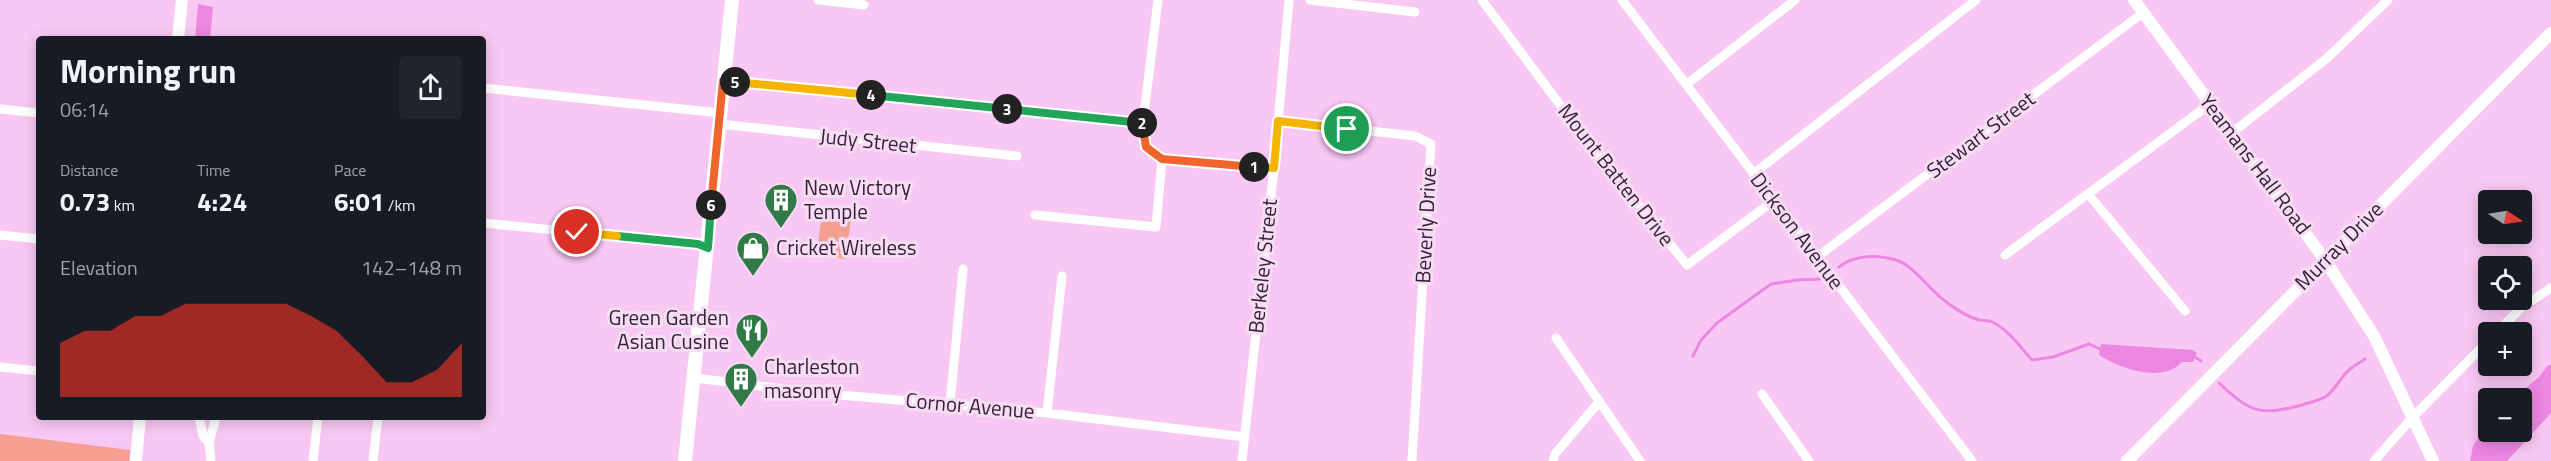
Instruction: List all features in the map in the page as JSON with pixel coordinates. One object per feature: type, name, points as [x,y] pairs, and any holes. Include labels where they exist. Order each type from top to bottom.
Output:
[{"type":"main road","points":[[685,461],[732,0]]},
{"type":"street","points":[[178,36],[182,0]]},
{"type":"street","points":[[818,0],[864,5]]},
{"type":"street","points":[[1158,0],[1143,123],[1146,147],[1162,159],[1274,168]]},
{"type":"street","name":"Berkeley Street","points":[[1242,461],[1274,168],[1289,0]]},
{"type":"street","points":[[1310,0],[1415,12]]},
{"type":"street","name":"Mount Batten Drive","points":[[1482,0],[1581,133],[1687,265],[1773,201]]},
{"type":"street","name":"Dickson Avenue","points":[[1622,0],[1972,461]]},
{"type":"street","points":[[1687,84],[1794,0]]},
{"type":"street","points":[[1753,174],[1976,0]]},
{"type":"street","points":[[2233,132],[2326,59],[2388,0]]},
{"type":"street","name":"Yeamans Hall Road","points":[[2139,4],[2325,260],[2374,336],[2433,461]]},
{"type":"street","name":"Stewart Street","points":[[1817,257],[2139,4]]},
{"type":"street","name":"Murray Drive","points":[[2127,461],[2551,33]]},
{"type":"street","points":[[723,81],[1143,123]]},
{"type":"street","name":"Judy Street","points":[[486,88],[1017,156]]},
{"type":"street","points":[[2006,255],[2210,104]]},
{"type":"street","points":[[0,109],[36,113]]},
{"type":"street","name":"Beverly Drive","points":[[1278,121],[1415,136],[1431,144],[1412,461]]},
{"type":"street","points":[[1035,215],[1156,227],[1162,159]]},
{"type":"street","points":[[2089,195],[2185,311]]},
{"type":"street","points":[[486,223],[698,244],[708,248]]},
{"type":"street","points":[[0,235],[36,239]]},
{"type":"street","points":[[950,404],[963,269]]},
{"type":"street","points":[[1047,413],[1062,276]]},
{"type":"street","points":[[2507,322],[2523,306],[2551,288]]},
{"type":"street","points":[[1556,338],[1640,461]]},
{"type":"street","points":[[2374,461],[2412,418],[2478,351]]},
{"type":"street","points":[[0,367],[36,371]]},
{"type":"street","name":"Cornor Avenue","points":[[695,378],[817,393],[1047,413],[1245,437]]},
{"type":"street","points":[[1762,394],[1809,461]]},
{"type":"street","points":[[1553,461],[1555,454],[1599,402]]},
{"type":"street","points":[[136,461],[140,420]]},
{"type":"street","points":[[200,420],[203,436],[209,444]]},
{"type":"street","points":[[211,461],[209,444],[215,420]]},
{"type":"street","points":[[313,461],[318,420]]},
{"type":"street","points":[[373,461],[378,420]]},
{"type":"shaded area","points":[[198,4],[213,7],[210,36],[195,36]]},
{"type":"shaded area","points":[[828,205],[852,209],[846,259],[817,255],[822,211]]},
{"type":"shaded area","points":[[2101,344],[2192,350],[2197,353],[2193,362],[2182,362],[2174,369],[2152,373],[2141,372],[2118,365],[2099,355]]},
{"type":"shaded area","points":[[2548,365],[2551,365],[2551,413],[2532,434],[2532,388],[2526,388]]},
{"type":"shaded area","points":[[0,434],[130,450],[129,461],[0,461]]},
{"type":"shaded area","points":[[2478,438],[2478,442],[2524,442],[2507,461],[2470,461],[2473,446]]},
{"type":"waterway","points":[[1839,267],[1852,260],[1867,257],[1896,260],[1913,271],[1934,292],[1958,310],[1979,320],[1998,325],[2032,360],[2053,357],[2089,344],[2100,349]]},
{"type":"waterway","points":[[1693,356],[1701,340],[1717,323],[1771,284],[1821,279]]},
{"type":"waterway","points":[[2195,357],[2201,361]]},
{"type":"waterway","points":[[2219,383],[2248,406],[2266,411],[2276,410],[2302,405],[2325,397],[2348,371],[2365,359]]},
{"type":"place","name":"New Victory Temple","points":[[781,229]]},
{"type":"place","name":"Cricket Wireless","points":[[753,277]]},
{"type":"place","name":"Green Garden Asian Cusine","points":[[752,359]]},
{"type":"place","name":"Charleston masonry","points":[[741,408]]},
{"type":"route","points":[[577,232],[698,244],[708,248],[723,81],[1143,123],[1146,147],[1162,159],[1274,168],[1278,121],[1347,129]]}]
